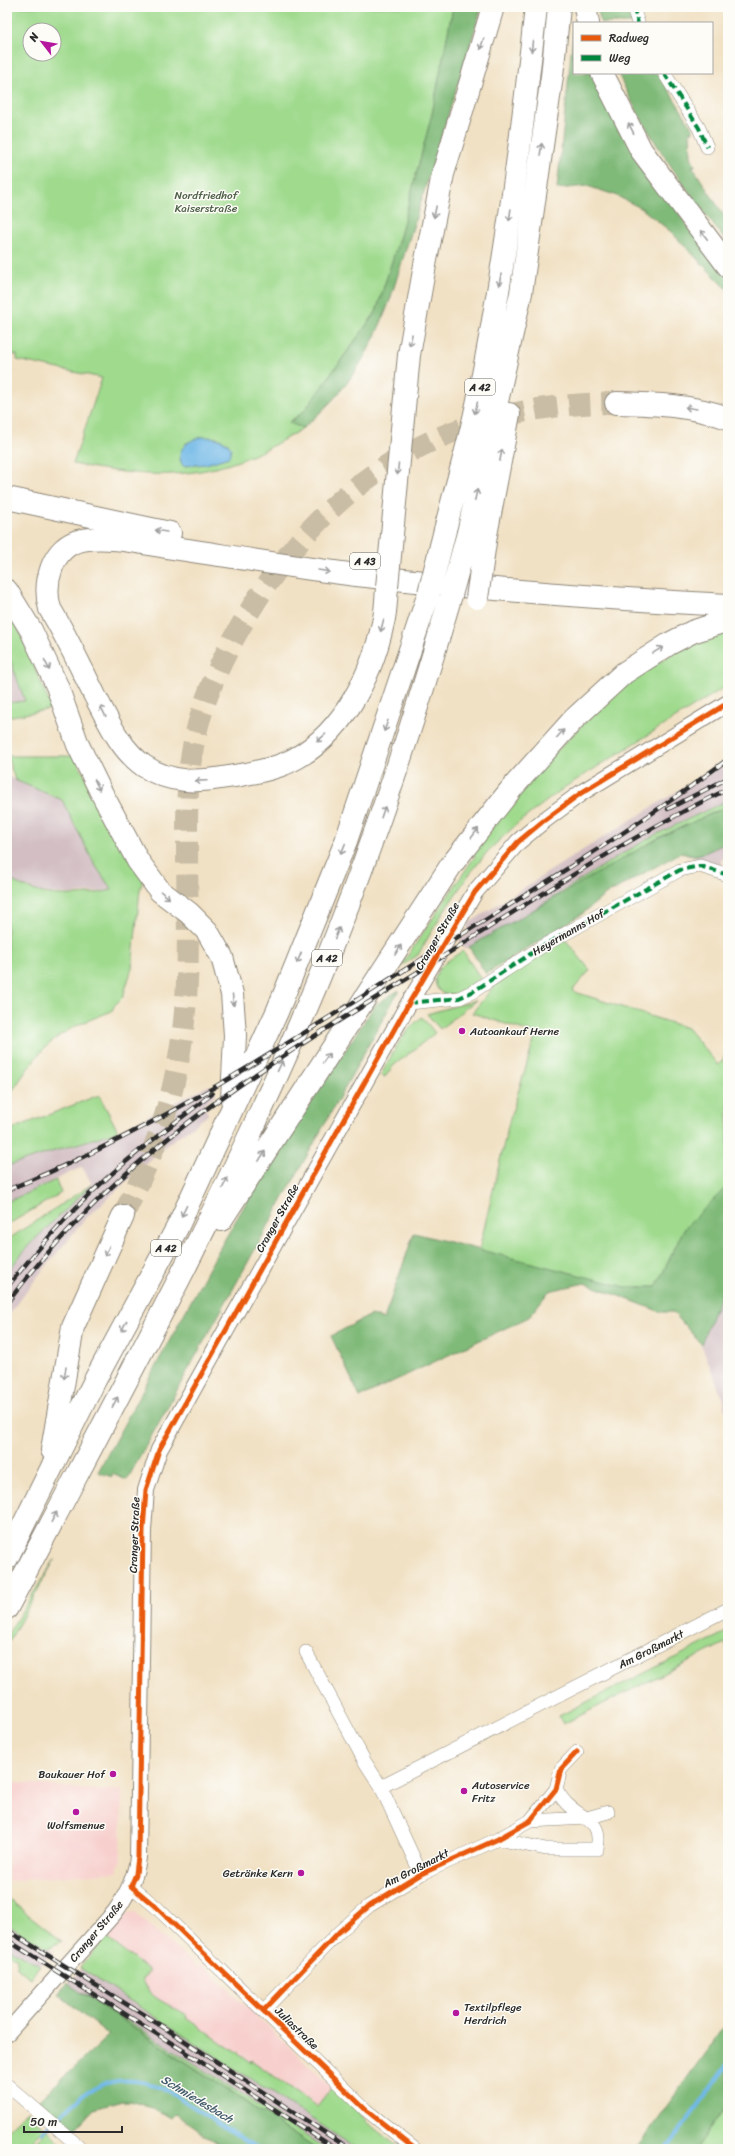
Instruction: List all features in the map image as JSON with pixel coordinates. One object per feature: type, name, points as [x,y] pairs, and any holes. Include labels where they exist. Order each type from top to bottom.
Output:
[{"type":"highway","points":[[147,544],[98,539],[80,541],[65,548],[56,559],[49,572],[47,599],[50,609],[115,734],[134,758],[144,766],[168,778],[178,780],[212,780],[262,771],[285,763],[323,737],[339,720],[365,680],[383,623],[409,355],[424,265],[443,174],[493,7]]},
{"type":"highway","name":"A 42","points":[[7,1558],[95,1380],[176,1228],[231,1113],[277,1012],[346,841],[429,593],[478,396],[514,189],[536,7]]},
{"type":"highway","points":[[476,598],[477,534],[520,360],[521,293],[552,76],[559,7]]},
{"type":"highway","points":[[585,7],[588,22]]},
{"type":"highway","points":[[603,74],[642,150],[728,266]]},
{"type":"highway","points":[[616,403],[669,404],[706,410],[728,418]]},
{"type":"highway","name":"A 43","points":[[7,498],[148,529],[286,552],[533,582],[728,591]]},
{"type":"highway","name":"A 43","points":[[7,510],[147,544],[336,573],[526,592],[728,605]]},
{"type":"highway","name":"A 42","points":[[7,1608],[200,1238],[301,1022],[339,930],[385,804],[422,695],[451,596],[477,534]]},
{"type":"highway","points":[[7,591],[30,630],[57,686],[78,745],[138,861],[160,891],[188,913],[207,931],[222,957],[232,994],[235,1036],[231,1113]]},
{"type":"highway","points":[[164,1306],[452,864],[486,820],[574,719],[624,673],[668,644],[692,632],[728,620]]},
{"type":"highway","points":[[48,1474],[73,1327],[123,1216]]},
{"type":"street","points":[[633,7],[638,22]]},
{"type":"street","points":[[665,74],[699,128],[707,147]]},
{"type":"street","name":"Cranger Straße","points":[[7,2033],[114,1912],[136,1874],[138,1857],[144,1508],[150,1476],[167,1437],[409,1003],[475,892],[518,842],[581,794],[728,703]]},
{"type":"street","name":"Heyermanns Hof","points":[[409,1003],[459,998],[474,992],[541,947],[680,870],[700,866],[728,875]]},
{"type":"street","name":"Am Großmarkt","points":[[381,1787],[728,1609]]},
{"type":"street","name":"Am Großmarkt","points":[[306,1652],[365,1762],[381,1787],[421,1874]]},
{"type":"street","name":"Am Großmarkt","points":[[264,2010],[338,1932],[374,1902],[421,1874],[498,1839],[530,1821],[556,1789],[562,1769],[577,1752]]},
{"type":"street","points":[[498,1839],[546,1849],[597,1849],[599,1837],[597,1827],[567,1804],[556,1789]]},
{"type":"street","name":"Am Großmarkt","points":[[530,1821],[587,1818],[608,1812]]},
{"type":"street","name":"Juliastraße","points":[[130,1886],[150,1901],[366,2110],[415,2149]]},
{"type":"street","points":[[7,2085],[82,2149]]},
{"type":"shaded area","points":[[7,651],[9,655],[25,701],[7,703]]},
{"type":"shaded area","points":[[728,757],[728,800],[653,836],[503,929],[465,949],[459,940],[470,933],[467,927],[469,923],[710,771]]},
{"type":"shaded area","points":[[7,776],[62,800],[95,865],[112,890],[72,894],[37,892],[7,879]]},
{"type":"shaded area","points":[[728,842],[728,860],[721,858],[722,867],[680,853],[700,854]]},
{"type":"shaded area","points":[[210,1085],[216,1094],[203,1105],[208,1113],[207,1116],[169,1143],[85,1219],[35,1280],[7,1318],[7,1272],[29,1245],[92,1184],[82,1167],[7,1202],[7,1166],[118,1131]]},
{"type":"shaded area","points":[[728,1277],[728,1409],[724,1410],[724,1401],[701,1344]]},
{"type":"shaded area","points":[[7,1781],[89,1790],[122,1790],[121,1859],[117,1872],[8,1881]]},
{"type":"shaded area","points":[[134,1912],[198,1968],[201,1964],[332,2087],[317,2106],[252,2060],[250,2062],[186,2018],[187,2015],[174,2007],[157,2000],[145,1989],[142,1980],[148,1971],[106,1937],[128,1913]]},
{"type":"shaded area","points":[[7,1925],[53,1951],[40,1966],[7,1947]]},
{"type":"shaded area","points":[[81,1969],[358,2149],[326,2149],[68,1984]]},
{"type":"green space","name":"Nordfriedhof Kaiserstraße","points":[[7,7],[453,7],[432,114],[400,236],[376,312],[304,411],[289,422],[303,428],[274,445],[246,458],[219,467],[192,472],[165,474],[137,473],[106,470],[73,464],[102,378],[17,360],[17,355],[7,354]],"holes":[[[202,437],[218,438],[228,443],[229,457],[206,464],[184,466],[180,460],[186,443]]]},
{"type":"green space","points":[[453,7],[482,7],[390,300],[365,355],[345,385],[319,414],[303,428],[289,423],[304,411],[376,312],[400,236],[432,114]]},
{"type":"green space","points":[[597,7],[629,7],[633,22],[601,22]]},
{"type":"green space","points":[[573,35],[573,74],[597,74],[681,217],[728,278],[728,290],[670,231],[641,208],[615,195],[587,186],[557,189]]},
{"type":"green space","points":[[618,74],[659,74],[693,129],[693,132],[690,132],[691,156],[695,166],[692,166],[728,222],[728,244],[668,162],[641,119]]},
{"type":"green space","points":[[7,610],[20,633],[52,709],[7,717],[7,703],[25,701],[7,651]]},
{"type":"green space","points":[[728,630],[728,685],[565,787],[518,823],[488,851],[468,876],[442,914],[418,955],[400,967],[475,856],[472,853],[529,780],[613,693],[681,648]]},
{"type":"green space","points":[[7,756],[74,756],[143,880],[140,890],[132,968],[123,997],[114,1006],[112,1011],[75,1027],[61,1035],[47,1046],[34,1060],[7,1098],[7,879],[32,890],[53,894],[85,894],[112,890],[95,865],[62,800],[15,780]]},
{"type":"green space","points":[[728,800],[728,806],[660,837],[503,929],[653,836]]},
{"type":"green space","points":[[728,806],[728,842],[699,855],[687,855],[682,852],[680,853],[605,895],[582,914],[486,974],[469,947],[660,837]]},
{"type":"green space","points":[[564,938],[590,970],[572,991],[687,1028],[718,1065],[723,1060],[728,1048],[728,1185],[684,1229],[656,1287],[626,1287],[479,1250],[509,1122],[536,1034],[472,1013],[494,986],[533,955]]},
{"type":"green space","points":[[463,951],[481,979],[456,994],[443,994],[437,988],[435,982],[438,970],[447,961]]},
{"type":"green space","points":[[399,990],[127,1480],[112,1474],[112,1477],[98,1472],[221,1246],[251,1194],[375,1005]]},
{"type":"green space","points":[[476,1000],[440,1029],[427,1014]]},
{"type":"green space","points":[[422,1017],[435,1033],[393,1066],[385,1077],[381,1075],[403,1036]]},
{"type":"green space","points":[[99,1095],[118,1131],[7,1166],[7,1131]]},
{"type":"green space","points":[[56,1180],[61,1193],[7,1225],[7,1202]]},
{"type":"green space","points":[[92,1184],[29,1245],[7,1272],[7,1240]]},
{"type":"green space","points":[[728,1185],[728,1277],[701,1344],[673,1312],[661,1312],[585,1283],[549,1291],[529,1317],[360,1397],[331,1336],[371,1315],[384,1319],[414,1233],[626,1287],[656,1287],[684,1229]]},
{"type":"green space","points":[[55,1559],[7,1645],[7,1635]]},
{"type":"green space","points":[[728,1631],[728,1649],[725,1643],[563,1724],[559,1716]]},
{"type":"green space","points":[[7,1898],[62,1941],[48,1948],[7,1925]]},
{"type":"green space","points":[[106,1937],[149,1971],[142,1980],[155,1997],[187,2015],[186,2018],[250,2062],[251,2060],[317,2106],[332,2087],[374,2127],[402,2149],[358,2149],[80,1968]]},
{"type":"green space","points":[[7,1947],[40,1966],[30,1978],[17,1967],[15,1957],[7,1953]]},
{"type":"green space","points":[[67,1983],[316,2149],[226,2149],[175,2114],[171,2118],[153,2107],[130,2101],[122,2101],[94,2109],[74,2130],[39,2100],[109,2035],[58,1994]]},
{"type":"green space","points":[[82,1992],[104,2005],[326,2149],[316,2149]]},
{"type":"green space","points":[[728,2021],[728,2103],[696,2149],[636,2149]]},
{"type":"green space","points":[[728,2103],[728,2149],[696,2149]]},
{"type":"green space","points":[[28,2110],[31,2116],[45,2129],[24,2149],[7,2149],[7,2130]]},
{"type":"green space","points":[[48,2131],[63,2145],[59,2149],[29,2149]]},
{"type":"water","points":[[202,437],[214,438],[226,442],[231,449],[229,457],[206,464],[183,466],[180,456],[181,451],[191,441]]},
{"type":"waterway","name":"Schmiedesbach","points":[[667,2149],[728,2064]]},
{"type":"waterway","name":"Schmiedesbach","points":[[43,2133],[82,2096],[95,2088],[109,2083],[125,2080],[142,2082],[163,2088],[258,2149]]},
{"type":"tunnel","points":[[123,1216],[147,1164],[160,1131],[170,1097],[181,1046],[187,990],[187,831],[188,790],[192,750],[211,687],[225,655],[251,609],[284,561],[320,519],[360,484],[404,455],[452,432],[503,416],[558,406],[616,403]]},
{"type":"railway","points":[[7,1190],[60,1168],[162,1117],[261,1060],[570,867],[650,815],[728,759]]},
{"type":"railway","points":[[668,809],[728,778]]},
{"type":"railway","points":[[7,1303],[56,1243],[110,1188],[183,1126],[219,1100],[292,1050],[583,869],[654,827],[728,789]]},
{"type":"railway","points":[[7,1287],[55,1231],[93,1191],[158,1135],[212,1094]]},
{"type":"railway","points":[[7,1930],[168,2030],[350,2149]]},
{"type":"railway","points":[[7,1940],[184,2051],[336,2149]]},
{"type":"marked path","points":[[633,7],[638,22]]},
{"type":"marked path","points":[[665,74],[699,128],[707,147]]},
{"type":"marked path","points":[[409,1003],[459,998],[474,991],[541,947],[680,870],[700,866],[728,875]]},
{"type":"cycle path","points":[[415,2149],[366,2110],[156,1907],[131,1886],[136,1874],[138,1857],[143,1530],[146,1490],[159,1450],[409,1003],[475,892],[518,842],[542,822],[581,793],[728,703]]},
{"type":"cycle path","points":[[264,2010],[339,1932],[369,1906],[421,1874],[498,1839],[530,1821],[556,1789],[561,1769],[577,1752]]},
{"type":"place","name":"Autoankauf Herne","points":[[462,1031]]},
{"type":"place","name":"Baukauer Hof","points":[[113,1774]]},
{"type":"place","name":"Autoservice Fritz","points":[[464,1791]]},
{"type":"place","name":"Wolfsmenue","points":[[76,1812]]},
{"type":"place","name":"Getränke Kern","points":[[301,1873]]},
{"type":"place","name":"Textilpflege Herdrich","points":[[456,2013]]}]
